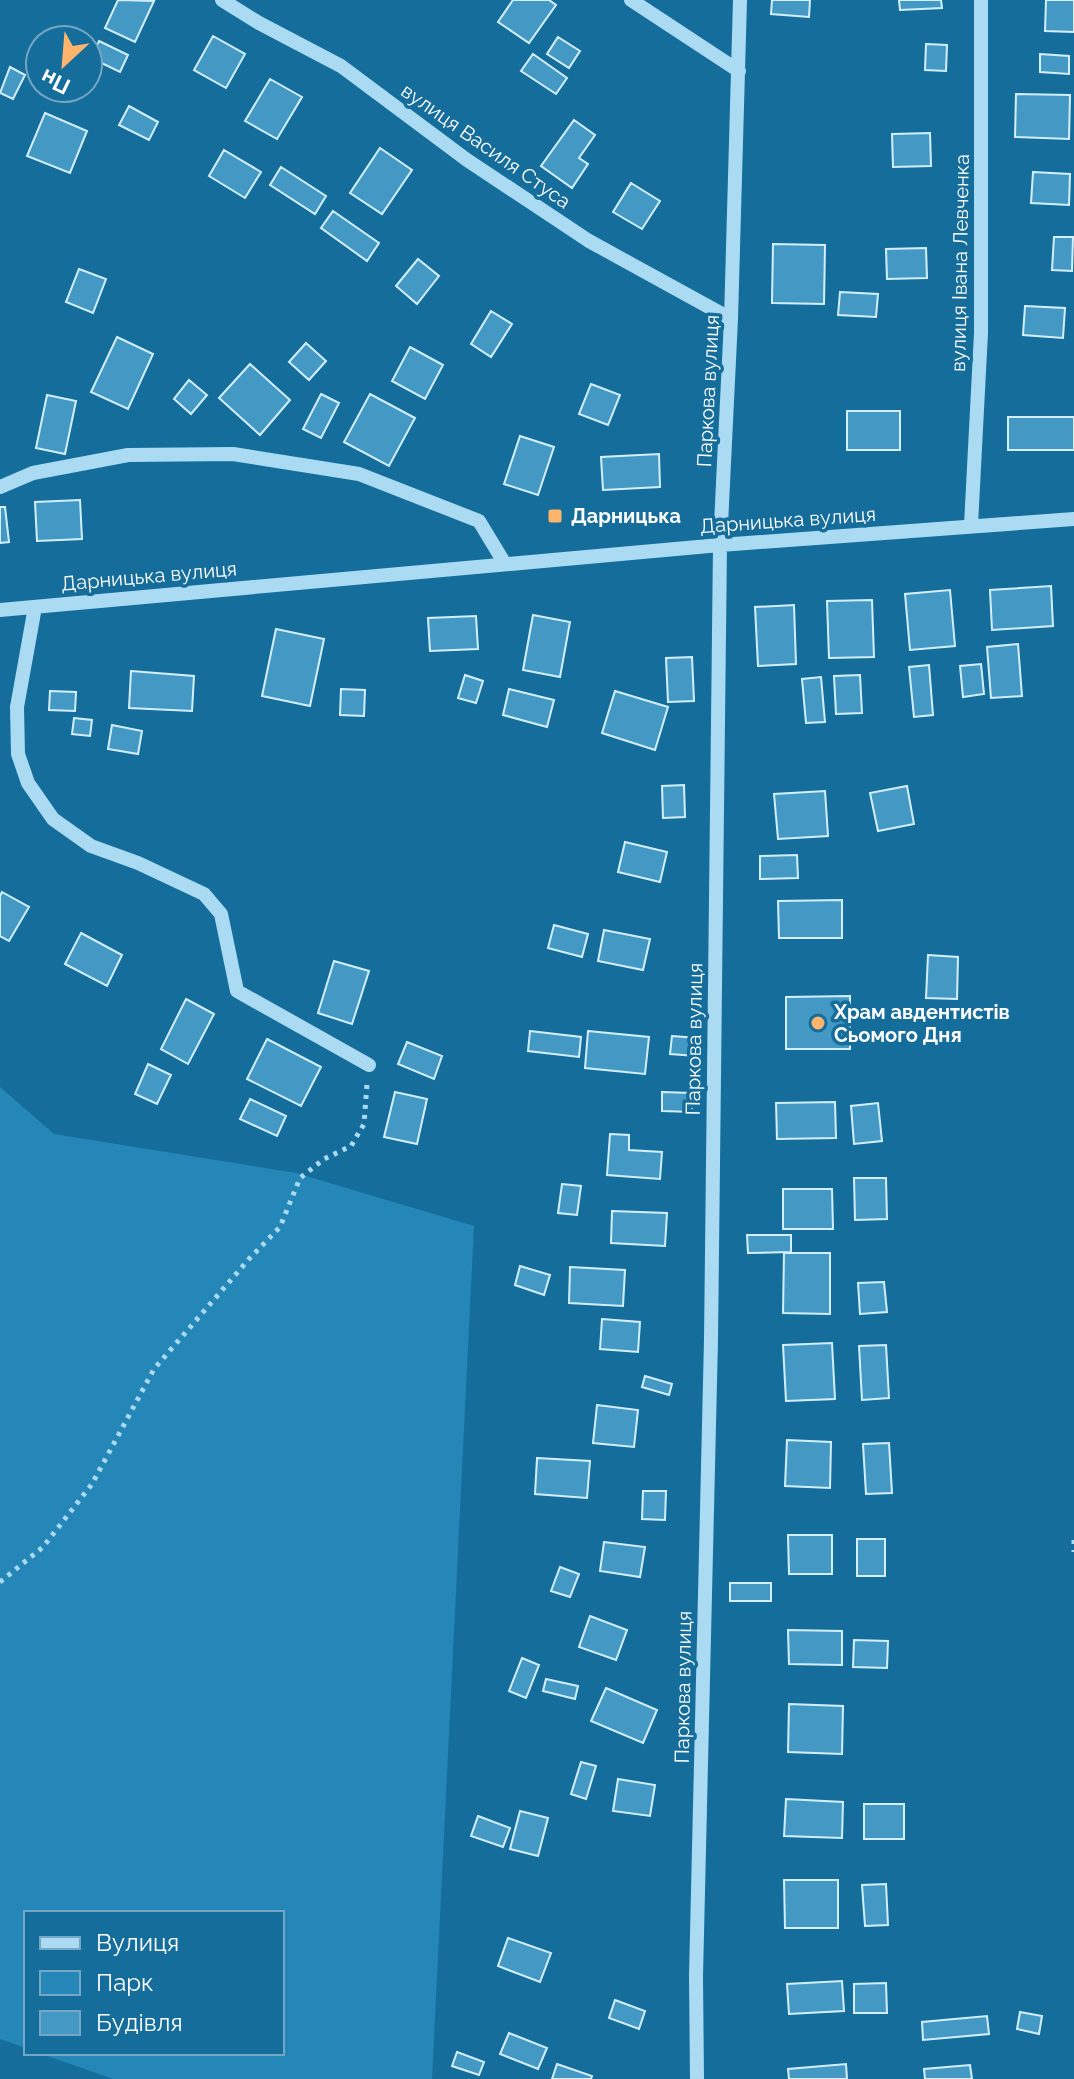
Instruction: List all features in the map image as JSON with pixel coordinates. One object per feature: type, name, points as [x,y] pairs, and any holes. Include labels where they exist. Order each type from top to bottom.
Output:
[{"type":"street","name":"вулиця Василя Стуса","points":[[222,0],[341,66],[467,160],[589,241],[731,319]]},
{"type":"street","points":[[631,0],[739,71]]},
{"type":"street","name":"Паркова вулиця","points":[[697,2079],[696,1976],[711,1340],[720,545],[731,319],[740,0]]},
{"type":"street","name":"вулиця Івана Левченка","points":[[971,525],[981,333],[981,0]]},
{"type":"street","points":[[0,487],[33,473],[128,455],[247,456],[359,474],[479,521],[505,564]]},
{"type":"street","name":"Дарницька вулиця","points":[[0,610],[720,545],[1074,519]]},
{"type":"street","name":"Дарницька вулиця","points":[[35,607],[17,707],[18,754],[28,783],[53,819],[91,846],[138,863],[204,894],[221,914],[237,991],[369,1065]]},
{"type":"path","points":[[0,1582],[43,1547],[92,1484],[154,1369],[280,1227],[300,1178],[324,1159],[351,1146],[364,1124],[369,1065]]},
{"type":"path","points":[[1074,1540],[1074,1552]]},
{"type":"green space","points":[[0,1087],[54,1134],[296,1173],[474,1226],[432,2079],[113,2079],[45,2055],[284,2055],[284,1911],[24,1911],[24,2047],[0,2039]]},
{"type":"building","points":[[118,0],[154,1],[135,42],[105,28]]},
{"type":"building","points":[[513,0],[549,0],[556,5],[529,43],[498,22]]},
{"type":"building","points":[[772,0],[810,0],[809,17],[771,14]]},
{"type":"building","points":[[899,0],[941,0],[942,8],[900,10]]},
{"type":"building","points":[[1046,0],[1074,0],[1074,32],[1045,31]]},
{"type":"building","points":[[213,36],[245,54],[226,88],[194,70]]},
{"type":"building","points":[[558,37],[580,51],[569,68],[547,54]]},
{"type":"building","points":[[104,43],[128,55],[120,72],[104,64]]},
{"type":"building","points":[[926,44],[947,45],[946,71],[925,70]]},
{"type":"building","points":[[533,54],[567,78],[556,94],[521,71]]},
{"type":"building","points":[[1040,54],[1069,56],[1069,74],[1040,72]]},
{"type":"building","points":[[10,67],[24,74],[13,99],[0,93]]},
{"type":"building","points":[[270,79],[302,97],[277,139],[245,121]]},
{"type":"building","points":[[1016,94],[1070,95],[1069,139],[1015,137]]},
{"type":"building","points":[[129,106],[158,122],[149,140],[119,125]]},
{"type":"building","points":[[45,113],[87,131],[70,173],[27,156]]},
{"type":"building","points":[[574,120],[595,135],[579,158],[588,164],[572,188],[541,166]]},
{"type":"building","points":[[930,133],[931,166],[893,167],[892,134]]},
{"type":"building","points":[[380,148],[412,170],[382,214],[350,193]]},
{"type":"building","points":[[224,150],[261,172],[245,198],[209,176]]},
{"type":"building","points":[[281,167],[326,196],[315,214],[270,185]]},
{"type":"building","points":[[1033,172],[1070,174],[1069,205],[1031,203]]},
{"type":"building","points":[[631,183],[660,201],[642,229],[613,212]]},
{"type":"building","points":[[333,211],[379,243],[367,261],[321,228]]},
{"type":"building","points":[[1054,237],[1073,237],[1072,271],[1052,270]]},
{"type":"building","points":[[773,244],[825,245],[824,304],[772,303]]},
{"type":"building","points":[[926,248],[927,278],[887,279],[886,249]]},
{"type":"building","points":[[418,259],[439,276],[417,304],[396,286]]},
{"type":"building","points":[[79,269],[106,279],[93,313],[66,302]]},
{"type":"building","points":[[840,292],[878,294],[876,317],[838,315]]},
{"type":"building","points":[[1025,306],[1065,308],[1063,338],[1023,335]]},
{"type":"building","points":[[491,311],[512,324],[491,357],[471,344]]},
{"type":"building","points":[[117,337],[153,354],[128,409],[91,392]]},
{"type":"building","points":[[306,343],[326,361],[309,380],[289,362]]},
{"type":"building","points":[[410,347],[443,365],[425,399],[392,381]]},
{"type":"building","points":[[250,364],[290,400],[260,435],[219,398]]},
{"type":"building","points":[[189,380],[207,395],[191,414],[174,399]]},
{"type":"building","points":[[591,384],[620,395],[608,425],[579,414]]},
{"type":"building","points":[[321,394],[339,403],[321,438],[303,429]]},
{"type":"building","points":[[370,394],[415,418],[389,466],[344,442]]},
{"type":"building","points":[[47,395],[76,401],[65,454],[36,448]]},
{"type":"building","points":[[847,411],[900,411],[900,450],[847,450]]},
{"type":"building","points":[[1008,417],[1074,417],[1074,450],[1008,450]]},
{"type":"building","points":[[520,436],[554,447],[538,495],[504,484]]},
{"type":"building","points":[[659,454],[660,487],[603,490],[601,457]]},
{"type":"building","points":[[80,500],[82,539],[37,541],[35,502]]},
{"type":"building","points":[[0,507],[5,507],[9,542],[0,543]]},
{"type":"building","points":[[1051,586],[1053,626],[992,630],[990,590]]},
{"type":"building","points":[[950,590],[955,646],[910,650],[905,594]]},
{"type":"building","points":[[872,600],[874,657],[829,658],[827,601]]},
{"type":"building","points":[[794,605],[796,664],[758,666],[755,607]]},
{"type":"building","points":[[533,615],[570,622],[560,677],[523,670]]},
{"type":"building","points":[[476,616],[478,649],[430,651],[428,618]]},
{"type":"building","points":[[276,629],[324,639],[310,706],[262,696]]},
{"type":"building","points":[[1018,644],[1022,696],[991,698],[987,647]]},
{"type":"building","points":[[692,657],[694,701],[668,702],[666,658]]},
{"type":"building","points":[[981,664],[984,694],[963,697],[960,666]]},
{"type":"building","points":[[929,665],[933,715],[914,717],[909,667]]},
{"type":"building","points":[[131,671],[194,676],[192,711],[129,708]]},
{"type":"building","points":[[465,675],[483,681],[476,703],[458,698]]},
{"type":"building","points":[[860,675],[862,713],[836,714],[834,676]]},
{"type":"building","points":[[821,677],[825,722],[806,723],[802,679]]},
{"type":"building","points":[[341,689],[365,690],[364,716],[340,715]]},
{"type":"building","points":[[509,689],[554,700],[547,727],[503,715]]},
{"type":"building","points":[[50,691],[76,692],[75,711],[49,710]]},
{"type":"building","points":[[615,691],[668,707],[655,750],[602,733]]},
{"type":"building","points":[[74,718],[92,720],[90,736],[72,734]]},
{"type":"building","points":[[112,725],[142,731],[138,754],[108,749]]},
{"type":"building","points":[[684,785],[685,817],[663,818],[662,786]]},
{"type":"building","points":[[907,786],[914,824],[878,831],[870,793]]},
{"type":"building","points":[[825,791],[828,836],[778,839],[774,794]]},
{"type":"building","points":[[625,842],[667,852],[660,882],[618,872]]},
{"type":"building","points":[[797,855],[798,878],[760,879],[760,856]]},
{"type":"building","points":[[2,892],[29,907],[9,941],[0,936]]},
{"type":"building","points":[[842,900],[842,938],[779,938],[778,901]]},
{"type":"building","points":[[554,925],[588,934],[582,957],[548,948]]},
{"type":"building","points":[[604,930],[650,939],[643,970],[598,961]]},
{"type":"building","points":[[81,933],[122,955],[107,986],[65,964]]},
{"type":"building","points":[[928,955],[958,957],[957,999],[926,998]]},
{"type":"building","points":[[334,961],[369,971],[352,1024],[318,1013]]},
{"type":"building","name":"Храм авдентистів Сьомого Дня","points":[[850,996],[850,1049],[786,1049],[786,997]]},
{"type":"building","points":[[186,999],[214,1014],[188,1064],[161,1049]]},
{"type":"building","points":[[530,1031],[581,1037],[579,1057],[528,1051]]},
{"type":"building","points":[[588,1031],[649,1037],[645,1074],[585,1068]]},
{"type":"building","points":[[672,1036],[697,1038],[696,1056],[670,1054]]},
{"type":"building","points":[[267,1039],[321,1067],[301,1106],[247,1079]]},
{"type":"building","points":[[407,1042],[442,1056],[434,1079],[398,1064]]},
{"type":"building","points":[[148,1064],[171,1075],[157,1104],[135,1094]]},
{"type":"building","points":[[395,1092],[427,1099],[417,1144],[384,1137]]},
{"type":"building","points":[[662,1092],[692,1093],[692,1112],[662,1111]]},
{"type":"building","points":[[250,1099],[286,1116],[277,1136],[240,1119]]},
{"type":"building","points":[[835,1102],[836,1138],[777,1139],[776,1103]]},
{"type":"building","points":[[878,1103],[882,1141],[854,1144],[851,1106]]},
{"type":"building","points":[[610,1134],[629,1135],[629,1150],[662,1152],[660,1179],[607,1175]]},
{"type":"building","points":[[854,1178],[886,1178],[887,1219],[855,1220]]},
{"type":"building","points":[[562,1184],[581,1186],[577,1215],[558,1213]]},
{"type":"building","points":[[783,1189],[832,1189],[833,1229],[783,1229]]},
{"type":"building","points":[[612,1211],[667,1213],[665,1246],[611,1243]]},
{"type":"building","points":[[747,1235],[791,1235],[791,1252],[748,1253]]},
{"type":"building","points":[[784,1253],[830,1253],[830,1314],[783,1313]]},
{"type":"building","points":[[520,1266],[550,1275],[544,1295],[515,1285]]},
{"type":"building","points":[[570,1267],[625,1270],[623,1306],[569,1303]]},
{"type":"building","points":[[884,1282],[887,1312],[860,1314],[858,1283]]},
{"type":"building","points":[[602,1319],[640,1322],[638,1352],[600,1349]]},
{"type":"building","points":[[832,1343],[835,1399],[786,1401],[783,1345]]},
{"type":"building","points":[[886,1345],[889,1398],[862,1400],[859,1346]]},
{"type":"building","points":[[645,1376],[672,1384],[669,1395],[642,1387]]},
{"type":"building","points":[[597,1405],[638,1410],[634,1447],[593,1443]]},
{"type":"building","points":[[787,1440],[831,1442],[830,1488],[785,1486]]},
{"type":"building","points":[[889,1443],[892,1493],[866,1494],[863,1444]]},
{"type":"building","points":[[537,1458],[590,1461],[587,1498],[535,1494]]},
{"type":"building","points":[[643,1491],[666,1491],[665,1520],[642,1519]]},
{"type":"building","points":[[788,1535],[832,1535],[832,1574],[789,1574]]},
{"type":"building","points":[[857,1539],[885,1539],[885,1576],[857,1576]]},
{"type":"building","points":[[604,1542],[645,1547],[640,1577],[600,1571]]},
{"type":"building","points":[[560,1567],[579,1574],[570,1597],[551,1591]]},
{"type":"building","points":[[730,1583],[771,1583],[771,1601],[730,1601]]},
{"type":"building","points":[[590,1616],[627,1630],[616,1660],[579,1647]]},
{"type":"building","points":[[788,1630],[842,1631],[842,1665],[789,1664]]},
{"type":"building","points":[[854,1640],[888,1641],[887,1668],[853,1667]]},
{"type":"building","points":[[522,1658],[539,1665],[526,1698],[509,1691]]},
{"type":"building","points":[[546,1679],[578,1686],[575,1699],[543,1691]]},
{"type":"building","points":[[606,1688],[657,1710],[643,1743],[591,1721]]},
{"type":"building","points":[[789,1704],[843,1706],[842,1754],[788,1752]]},
{"type":"building","points":[[581,1762],[596,1766],[586,1799],[571,1794]]},
{"type":"building","points":[[618,1779],[655,1785],[650,1816],[613,1811]]},
{"type":"building","points":[[786,1799],[843,1802],[842,1838],[784,1836]]},
{"type":"building","points":[[864,1804],[904,1804],[904,1839],[864,1839]]},
{"type":"building","points":[[520,1811],[548,1818],[538,1856],[510,1849]]},
{"type":"building","points":[[478,1816],[510,1828],[503,1847],[471,1836]]},
{"type":"building","points":[[784,1880],[838,1880],[838,1928],[785,1928]]},
{"type":"building","points":[[886,1884],[888,1925],[865,1926],[862,1885]]},
{"type":"building","points":[[508,1938],[551,1953],[540,1982],[498,1966]]},
{"type":"building","points":[[842,1981],[844,2011],[789,2014],[787,1984]]},
{"type":"building","points":[[886,1983],[887,2013],[854,2013],[854,1984]]},
{"type":"building","points":[[615,2000],[645,2011],[639,2029],[609,2018]]},
{"type":"building","points":[[1020,2012],[1042,2016],[1039,2034],[1017,2029]]},
{"type":"building","points":[[987,2016],[989,2034],[923,2040],[922,2022]]},
{"type":"building","points":[[509,2033],[547,2048],[538,2069],[500,2054]]},
{"type":"building","points":[[457,2052],[484,2062],[479,2075],[452,2066]]},
{"type":"building","points":[[557,2064],[592,2076],[591,2079],[552,2079]]},
{"type":"building","points":[[846,2064],[847,2079],[789,2079],[788,2069]]},
{"type":"building","points":[[970,2065],[972,2079],[925,2079],[924,2069]]},
{"type":"place","name":"Дарницька","points":[[555,516]]},
{"type":"place","name":"Храм авдентистів Сьомого Дня","points":[[818,1023]]}]
